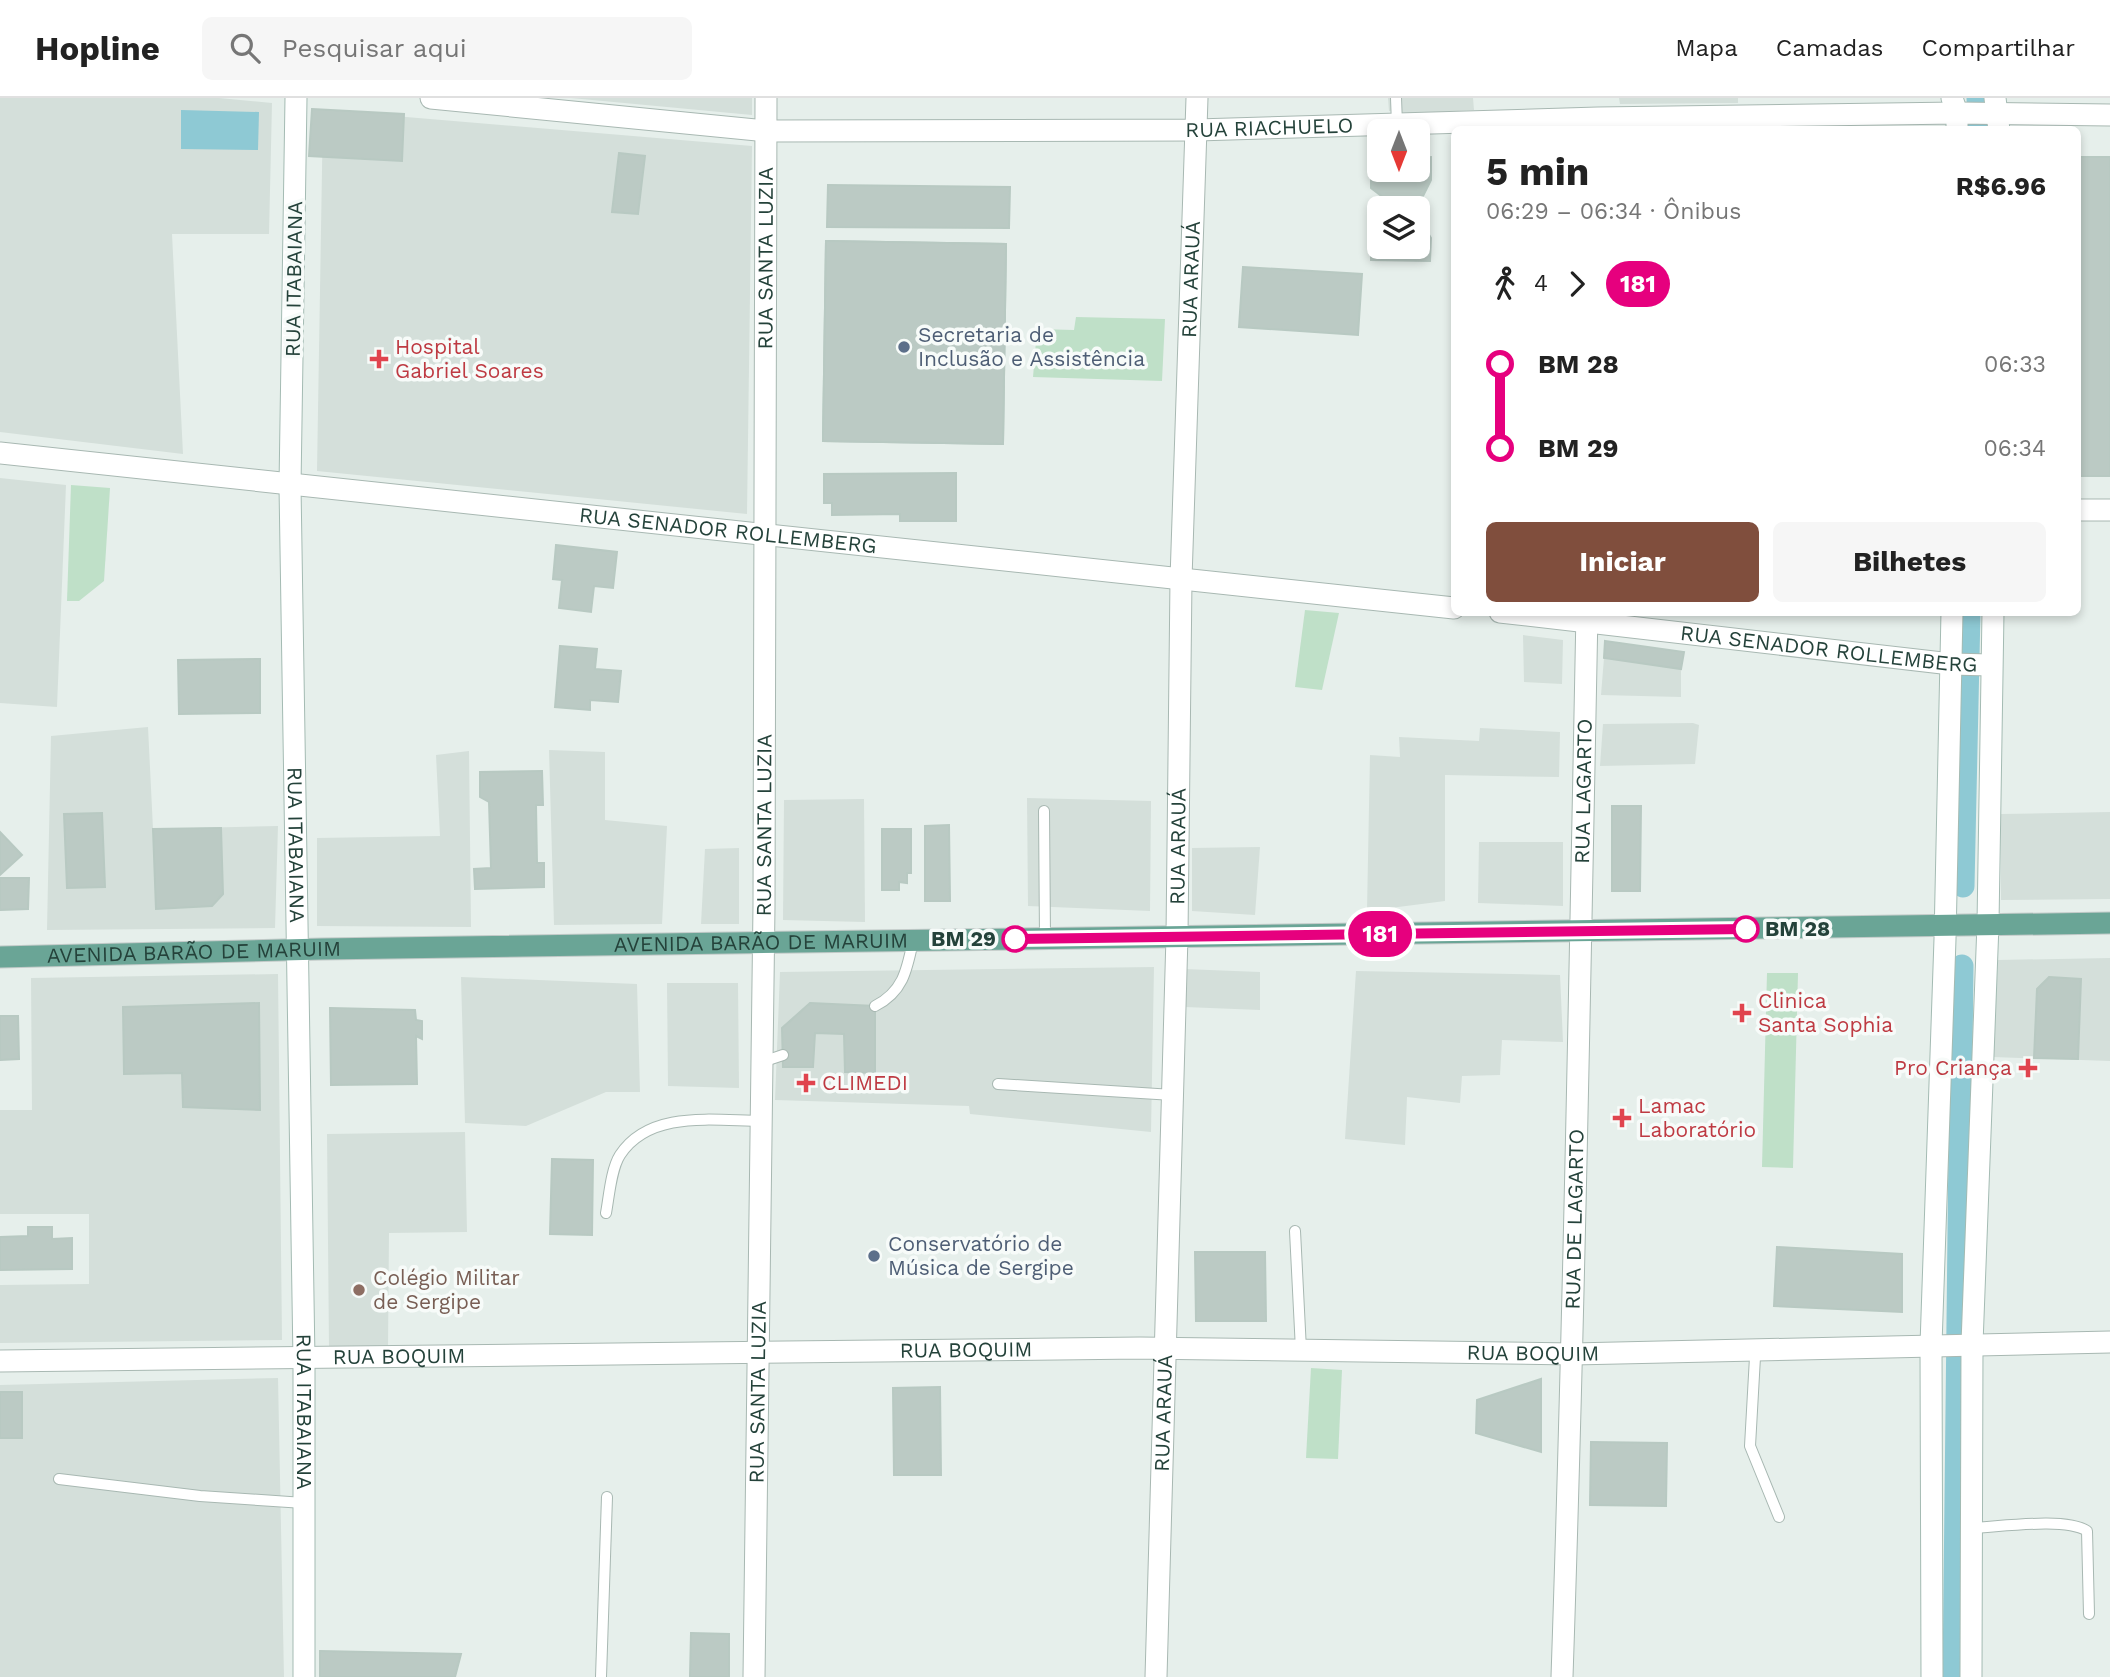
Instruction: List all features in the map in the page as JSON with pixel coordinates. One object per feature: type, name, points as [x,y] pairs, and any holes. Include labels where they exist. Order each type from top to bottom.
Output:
[{"type":"main road","name":"AVENIDA BARÃO DE MARUIM","points":[[0,957],[1177,936],[1945,932],[2110,923]]},
{"type":"street","name":"RUA ITABAIANA","points":[[296,98],[290,486],[304,1360],[304,1677]]},
{"type":"street","name":"RUA RIACHUELO","points":[[431,98],[766,131],[1197,130],[1367,125]]},
{"type":"street","name":"RUA SANTA LUZIA","points":[[754,1677],[762,1121],[772,1059],[764,943],[766,98]]},
{"type":"street","name":"RUA ARAUÁ","points":[[1156,1677],[1177,936],[1181,579],[1197,98]]},
{"type":"street","name":"RUA RIACHUELO","points":[[1430,123],[1599,115],[2110,115]]},
{"type":"street","name":"RUA SENADOR ROLLEMBERG","points":[[0,453],[1451,608]]},
{"type":"street","points":[[2081,510],[2110,510]]},
{"type":"street","points":[[1932,1677],[1952,1344],[1988,931],[1970,665],[1953,616]]},
{"type":"street","points":[[1971,1677],[1971,1528],[1952,1344],[1945,932],[1970,665],[1991,616]]},
{"type":"street","name":"RUA SENADOR ROLLEMBERG","points":[[1587,617],[1970,665]]},
{"type":"street","name":"RUA LAGARTO","points":[[1578,971],[1587,617]]},
{"type":"street","name":"RUA DE LAGARTO","points":[[1562,1677],[1573,1354],[1578,971]]},
{"type":"street","name":"RUA BOQUIM","points":[[0,1361],[304,1360],[1167,1348],[1573,1354],[2110,1342]]},
{"type":"lane","points":[[1396,98],[1397,119]]},
{"type":"lane","points":[[1044,811],[1045,938]]},
{"type":"lane","points":[[875,1006],[887,1000],[905,978],[913,941]]},
{"type":"lane","points":[[998,1084],[1173,1095]]},
{"type":"lane","points":[[606,1213],[619,1156],[639,1137],[668,1123],[762,1121]]},
{"type":"lane","points":[[1295,1231],[1301,1350]]},
{"type":"lane","points":[[1753,1349],[1755,1357],[1750,1446],[1779,1517]]},
{"type":"lane","points":[[60,1479],[200,1496],[304,1503]]},
{"type":"lane","points":[[601,1677],[607,1497]]},
{"type":"lane","points":[[1971,1528],[2062,1525],[2079,1526],[2087,1531],[2090,1544],[2089,1614]]},
{"type":"shaded area","points":[[0,98],[219,98],[272,103],[269,234],[172,234],[183,454],[0,432]]},
{"type":"shaded area","points":[[571,98],[752,98],[752,115]]},
{"type":"shaded area","points":[[1388,98],[1473,98],[1474,110],[1406,114],[1389,111]]},
{"type":"shaded area","points":[[1619,98],[1738,98],[1738,103],[1620,104]]},
{"type":"shaded area","points":[[323,110],[752,146],[747,514],[317,471]]},
{"type":"shaded area","points":[[0,478],[66,485],[57,707],[0,703]]},
{"type":"shaded area","points":[[1523,635],[1563,640],[1562,684],[1524,682]]},
{"type":"shaded area","points":[[1604,658],[1681,669],[1681,697],[1601,695]]},
{"type":"shaded area","points":[[1603,724],[1699,725],[1695,764],[1600,766]]},
{"type":"shaded area","points":[[148,727],[153,829],[278,826],[275,928],[47,930],[51,736]]},
{"type":"shaded area","points":[[1480,728],[1560,732],[1559,777],[1445,775],[1445,901],[1367,911],[1370,755],[1400,757],[1399,737],[1479,741]]},
{"type":"shaded area","points":[[549,750],[605,752],[605,820],[667,826],[662,924],[554,925]]},
{"type":"shaded area","points":[[469,751],[471,927],[317,926],[317,838],[440,836],[436,755]]},
{"type":"shaded area","points":[[1027,798],[1151,801],[1150,911],[1028,906]]},
{"type":"shaded area","points":[[864,799],[865,922],[783,920],[784,800]]},
{"type":"shaded area","points":[[2110,812],[2110,899],[2001,900],[2001,814]]},
{"type":"shaded area","points":[[1479,842],[1563,842],[1563,906],[1478,903]]},
{"type":"shaded area","points":[[1260,847],[1255,915],[1192,911],[1192,848]]},
{"type":"shaded area","points":[[739,848],[739,924],[701,924],[705,849]]},
{"type":"shaded area","points":[[2110,958],[2110,1061],[1993,1057],[1998,960]]},
{"type":"shaded area","points":[[1154,967],[1151,1132],[970,1114],[969,1106],[775,1100],[780,972]]},
{"type":"shaded area","points":[[1184,969],[1260,972],[1260,1010],[1185,1007]]},
{"type":"shaded area","points":[[1356,971],[1560,975],[1563,1042],[1502,1040],[1500,1075],[1462,1076],[1460,1103],[1407,1097],[1405,1145],[1345,1139]]},
{"type":"shaded area","points":[[278,974],[282,1340],[0,1343],[0,1285],[89,1284],[89,1214],[0,1214],[0,1110],[32,1110],[31,978]]},
{"type":"shaded area","points":[[461,977],[637,984],[640,1092],[606,1092],[526,1126],[465,1123]]},
{"type":"shaded area","points":[[667,983],[738,983],[739,1088],[668,1086]]},
{"type":"shaded area","name":"Colégio Militar de Sergipe","points":[[465,1132],[467,1232],[389,1233],[388,1349],[329,1347],[327,1134]]},
{"type":"shaded area","points":[[278,1378],[284,1677],[0,1677],[0,1385]]},
{"type":"green space","points":[[1076,317],[1165,319],[1162,381],[1033,377],[1037,329],[1074,330]]},
{"type":"green space","points":[[71,485],[110,488],[104,581],[79,601],[67,601]]},
{"type":"green space","points":[[1305,610],[1339,613],[1322,690],[1295,687]]},
{"type":"green space","points":[[1767,973],[1798,973],[1793,1168],[1762,1167]]},
{"type":"green space","points":[[1311,1368],[1342,1370],[1338,1459],[1306,1458]]},
{"type":"water","points":[[181,110],[259,112],[258,150],[181,149]]},
{"type":"building","points":[[312,109],[404,114],[402,161],[309,156]]},
{"type":"building","points":[[619,153],[645,156],[638,214],[612,212]]},
{"type":"building","points":[[2081,157],[2110,157],[2110,476],[2081,476]]},
{"type":"building","points":[[1371,182],[1430,182],[1423,196],[1381,196],[1371,188]]},
{"type":"building","points":[[828,185],[1010,187],[1009,228],[827,227]]},
{"type":"building","points":[[1431,238],[1430,261],[1371,260],[1430,259]]},
{"type":"building","points":[[826,241],[1006,244],[1003,444],[823,441]],"holes":[[[857,278],[975,279],[975,410],[856,409]]]},
{"type":"building","points":[[826,241],[1006,244],[1003,444],[823,441]]},
{"type":"building","points":[[1243,267],[1362,274],[1358,335],[1239,327]]},
{"type":"building","points":[[956,473],[956,521],[900,521],[900,514],[832,515],[832,503],[824,503],[824,474]]},
{"type":"building","points":[[556,545],[617,552],[613,588],[594,586],[591,612],[559,608],[562,580],[553,579]]},
{"type":"building","points":[[1605,641],[1684,652],[1681,669],[1604,658]]},
{"type":"building","points":[[560,646],[597,649],[595,669],[621,671],[618,702],[590,700],[590,710],[555,707]]},
{"type":"building","points":[[260,659],[260,713],[179,714],[178,660]]},
{"type":"building","points":[[542,771],[543,805],[536,805],[537,863],[544,863],[544,887],[475,889],[474,869],[491,868],[489,802],[480,797],[480,772]]},
{"type":"building","points":[[1612,806],[1641,806],[1640,891],[1612,891]]},
{"type":"building","points":[[102,813],[105,887],[67,888],[64,814]]},
{"type":"building","points":[[949,825],[950,901],[925,901],[925,826]]},
{"type":"building","points":[[221,828],[223,894],[212,906],[156,909],[153,829]]},
{"type":"building","points":[[882,829],[911,829],[911,873],[907,873],[907,883],[899,882],[899,890],[882,890]]},
{"type":"building","points":[[0,832],[22,855],[0,875]]},
{"type":"building","points":[[0,878],[29,878],[28,909],[0,910]]},
{"type":"building","points":[[2049,977],[2081,979],[2078,1059],[2034,1058],[2037,989]]},
{"type":"building","points":[[259,1003],[260,1110],[183,1107],[182,1073],[124,1074],[123,1007]]},
{"type":"building","points":[[810,1003],[875,1006],[875,1073],[845,1072],[844,1034],[815,1033],[813,1067],[783,1067],[782,1028]]},
{"type":"building","points":[[330,1008],[415,1010],[416,1020],[422,1021],[422,1039],[416,1036],[417,1084],[331,1085]]},
{"type":"building","points":[[0,1016],[18,1016],[19,1059],[0,1060]]},
{"type":"building","points":[[552,1159],[593,1160],[592,1235],[550,1234]]},
{"type":"building","points":[[28,1227],[52,1227],[52,1239],[72,1238],[72,1269],[0,1270],[0,1237],[28,1236]]},
{"type":"building","points":[[1777,1247],[1902,1254],[1902,1312],[1774,1306]]},
{"type":"building","points":[[1195,1252],[1265,1252],[1266,1321],[1196,1321]]},
{"type":"building","points":[[1541,1379],[1541,1452],[1476,1433],[1477,1400]]},
{"type":"building","points":[[940,1387],[941,1475],[894,1475],[893,1388]]},
{"type":"building","points":[[0,1392],[22,1392],[22,1438],[0,1438]]},
{"type":"building","points":[[1591,1442],[1667,1443],[1666,1506],[1590,1505]]},
{"type":"building","points":[[691,1633],[729,1634],[729,1677],[690,1677]]},
{"type":"building","points":[[320,1651],[461,1654],[455,1677],[320,1677]]},
{"type":"waterway","points":[[1978,98],[1979,126]]},
{"type":"waterway","points":[[1963,886],[1969,616]]},
{"type":"waterway","points":[[1954,1677],[1962,966]]},
{"type":"bus line","name":"181","points":[[1015,939],[1746,929]]},
{"type":"place","name":"Secretaria de Inclusão e Assistência","points":[[904,347]]},
{"type":"place","name":"Hospital Gabriel Soares","points":[[379,359]]},
{"type":"place","name":"BM 28","points":[[1746,929]]},
{"type":"place","name":"BM 29","points":[[1015,939]]},
{"type":"place","name":"Clinica Santa Sophia","points":[[1742,1013]]},
{"type":"place","name":"Pro Criança","points":[[2028,1068]]},
{"type":"place","name":"CLIMEDI","points":[[806,1083]]},
{"type":"place","name":"Lamac Laboratório","points":[[1622,1118]]},
{"type":"place","name":"Conservatório de Música de Sergipe","points":[[874,1256]]},
{"type":"place","name":"Colégio Militar de Sergipe","points":[[359,1290]]}]
